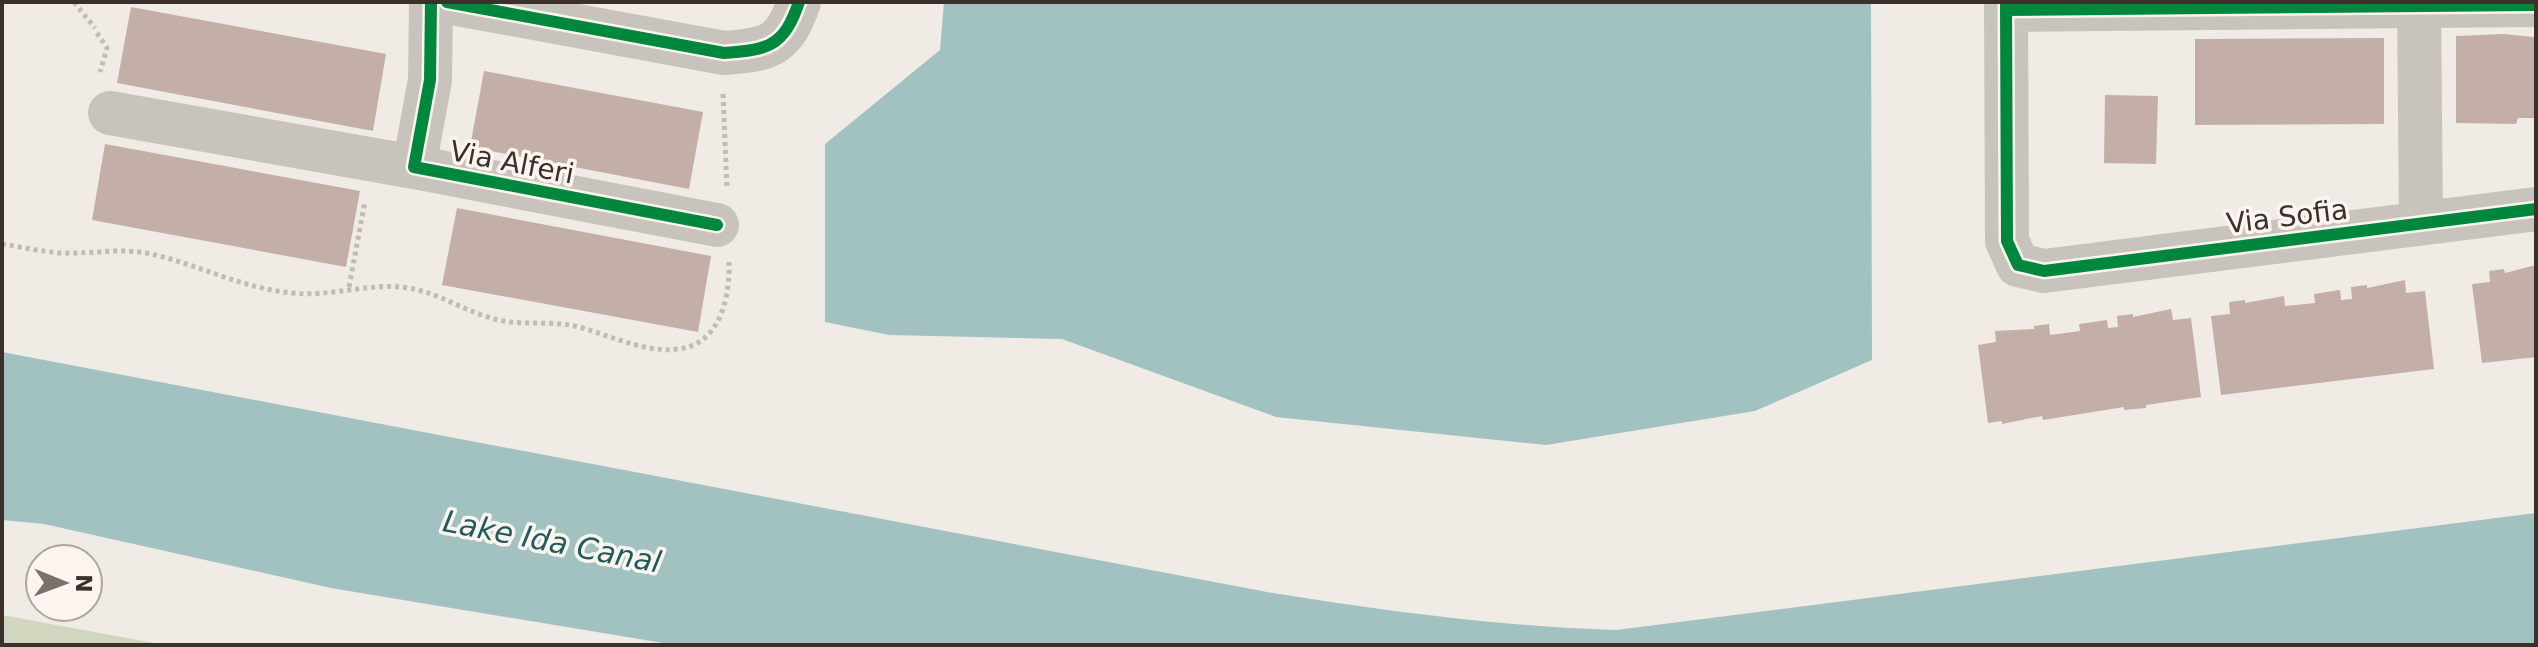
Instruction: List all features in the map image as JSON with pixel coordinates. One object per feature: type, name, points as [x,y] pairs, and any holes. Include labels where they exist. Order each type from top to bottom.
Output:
[{"type":"street","name":"Via Alferi","points":[[414,167],[430,80],[431,2]]},
{"type":"street","points":[[447,2],[594,14],[710,53],[759,50],[789,31],[799,2]]},
{"type":"street","points":[[2419,4],[2421,223]]},
{"type":"street","points":[[2006,6],[2536,5]]},
{"type":"street","name":"Via Sofia","points":[[2006,6],[2007,241],[2018,265],[2044,271],[2536,209]]},
{"type":"street","name":"Via Alferi","points":[[104,97],[414,167],[725,229]]},
{"type":"path","points":[[74,2],[107,48],[104,97]]},
{"type":"path","points":[[2,244],[62,253],[122,250],[149,254],[231,282],[284,292],[400,287],[431,292],[454,305],[494,319],[570,325],[608,338],[676,348],[703,340],[714,330],[730,287],[725,229],[723,86]]},
{"type":"path","points":[[349,287],[366,195]]},
{"type":"green space","points":[[2,615],[24,619],[24,623],[45,623],[165,645],[2,645]]},
{"type":"water","points":[[944,2],[1871,2],[1872,360],[1755,411],[1546,445],[1276,417],[1062,339],[889,335],[825,322],[825,144],[940,50]]},
{"type":"water","name":"Lake Ida Canal","points":[[2,352],[1267,592],[1441,617],[1572,628],[1616,630],[2536,513],[2536,645],[675,645],[331,588],[44,524],[2,520]]},
{"type":"building","points":[[131,7],[386,54],[373,131],[117,83]]},
{"type":"building","points":[[2504,34],[2533,37],[2536,34],[2536,118],[2518,118],[2516,124],[2456,123],[2456,36]]},
{"type":"building","points":[[2384,38],[2384,124],[2195,125],[2195,39]]},
{"type":"building","points":[[484,71],[703,112],[689,189],[470,147]]},
{"type":"building","points":[[2105,95],[2158,96],[2156,164],[2104,163]]},
{"type":"building","points":[[105,144],[360,191],[346,267],[92,220]]},
{"type":"building","points":[[457,208],[711,256],[698,332],[442,285]]},
{"type":"building","points":[[2536,265],[2536,357],[2482,363],[2472,284],[2490,282],[2489,271],[2504,269],[2505,273]]},
{"type":"building","points":[[2405,280],[2406,293],[2425,291],[2434,369],[2221,395],[2211,316],[2230,314],[2229,302],[2245,300],[2245,303],[2284,296],[2285,306],[2315,303],[2314,294],[2340,290],[2341,300],[2352,299],[2351,287],[2367,285],[2367,288]]},
{"type":"building","points":[[2171,309],[2173,320],[2191,318],[2201,397],[2146,405],[2146,408],[2124,410],[2124,407],[2043,420],[2042,416],[2002,424],[2002,421],[1988,423],[1978,345],[1996,342],[1995,331],[2034,329],[2034,326],[2049,324],[2050,335],[2080,331],[2079,324],[2107,320],[2108,328],[2118,327],[2117,316],[2133,314],[2133,317]]},
{"type":"cycle path","points":[[431,2],[430,80],[414,167],[717,225]]},
{"type":"cycle path","points":[[447,2],[724,53],[753,50],[773,43],[787,28],[799,2]]},
{"type":"cycle path","points":[[2006,2],[2007,241],[2018,265],[2044,271],[2536,209]]},
{"type":"cycle path","points":[[2006,10],[2536,5]]}]
